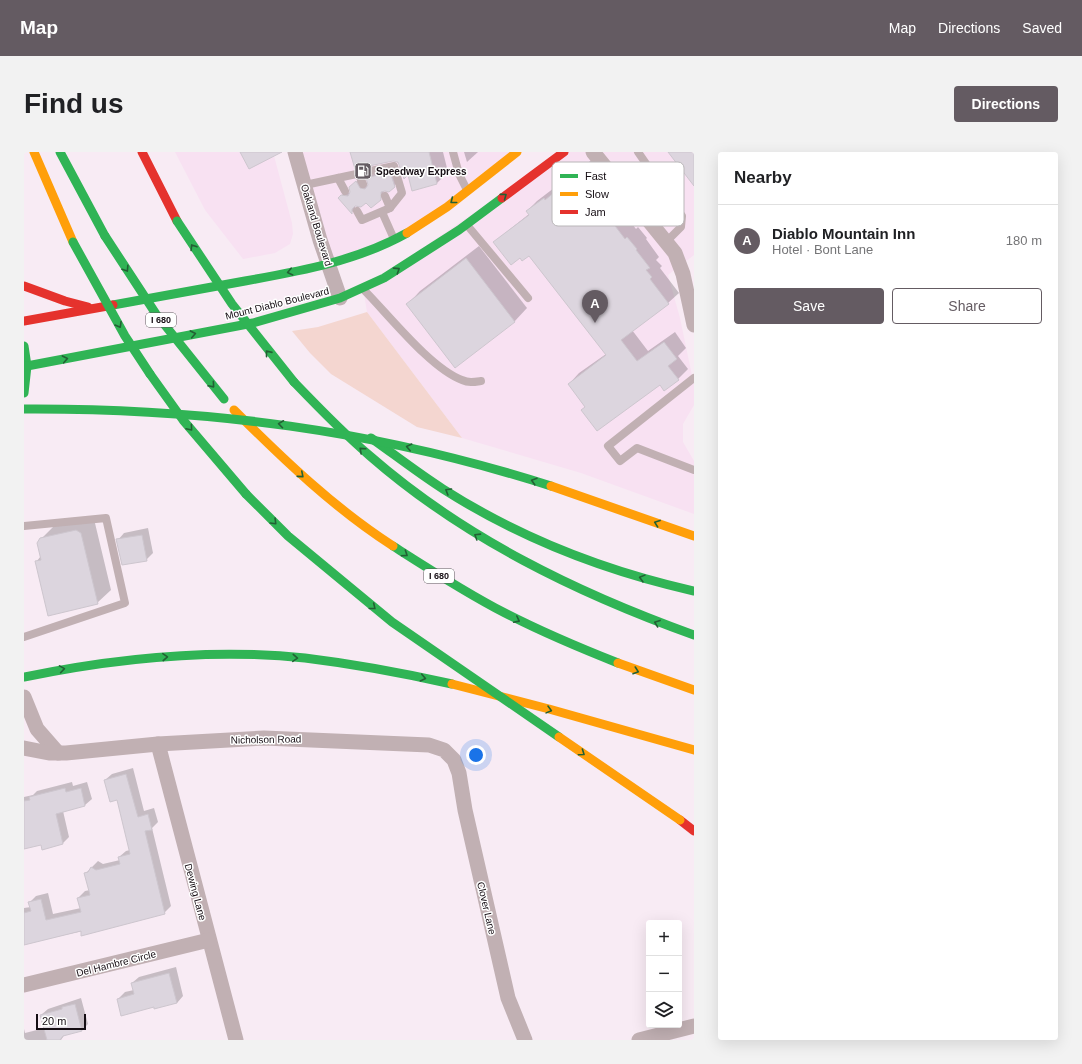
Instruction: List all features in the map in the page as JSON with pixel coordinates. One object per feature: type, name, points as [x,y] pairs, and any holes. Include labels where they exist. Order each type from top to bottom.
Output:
[{"type":"main road","points":[[34,152],[73,242],[125,336],[183,420],[246,494],[288,536],[392,622],[694,831]]},
{"type":"main road","name":"I 680","points":[[60,152],[105,236],[156,314],[224,399],[277,454],[333,501],[390,544],[450,583],[548,635],[616,664],[694,690]]},
{"type":"main road","points":[[142,152],[177,221],[228,300],[272,357],[294,382],[347,436],[380,466],[467,529],[530,567],[562,583],[630,612],[694,635]]},
{"type":"main road","points":[[24,321],[328,264],[371,251],[421,226],[517,152]]},
{"type":"main road","name":"Mount Diablo Boulevard","points":[[25,367],[253,323],[340,298],[384,278],[467,225],[564,152]]},
{"type":"main road","points":[[24,286],[65,301],[91,308]]},
{"type":"main road","points":[[24,346],[24,393]]},
{"type":"main road","points":[[294,382],[344,418]]},
{"type":"main road","points":[[24,409],[114,409],[187,414],[257,420],[366,438],[437,453],[508,472],[577,494],[694,536]]},
{"type":"main road","points":[[356,427],[442,488],[508,525],[592,562],[624,574],[694,591]]},
{"type":"main road","points":[[24,677],[126,660],[195,655],[302,658],[371,667],[476,690],[694,750]]},
{"type":"street","name":"Oakland Boulevard","points":[[295,152],[328,264],[340,298]]},
{"type":"street","points":[[593,152],[601,162]]},
{"type":"street","points":[[653,226],[675,253],[691,293],[694,325]]},
{"type":"street","points":[[24,697],[30,716],[37,729],[58,753]]},
{"type":"street","name":"Nicholson Road","points":[[24,760],[58,753],[158,744],[264,738],[312,738],[429,744],[444,750],[454,760],[459,773]]},
{"type":"street","name":"Dewing Lane","points":[[158,744],[236,1040]]},
{"type":"street","name":"Nicholson Road","points":[[24,748],[58,753]]},
{"type":"street","name":"Clover Lane","points":[[459,773],[465,810],[508,998],[525,1040]]},
{"type":"street","name":"Del Hambre Circle","points":[[24,985],[209,940]]},
{"type":"street","points":[[639,1040],[694,1026]]},
{"type":"lane","points":[[453,152],[459,174],[467,190]]},
{"type":"lane","points":[[638,152],[645,162]]},
{"type":"lane","points":[[305,185],[394,166],[402,193],[380,211],[362,220],[357,211]]},
{"type":"lane","points":[[374,170],[378,179]]},
{"type":"lane","points":[[358,173],[363,184]]},
{"type":"lane","points":[[338,178],[345,191]]},
{"type":"lane","points":[[385,196],[380,211],[394,239]]},
{"type":"lane","points":[[467,225],[528,298]]},
{"type":"lane","points":[[666,242],[681,226]]},
{"type":"lane","points":[[363,288],[432,361],[462,380],[471,382],[481,381]]},
{"type":"lane","points":[[694,378],[608,446],[620,461],[637,448],[694,470]]},
{"type":"lane","points":[[24,526],[106,518],[125,603],[24,637]]},
{"type":"shaded area","points":[[175,152],[273,152],[292,223],[293,234],[290,244],[275,253],[243,259],[205,210]]},
{"type":"shaded area","points":[[299,152],[517,152],[421,226],[328,264]]},
{"type":"shaded area","points":[[564,152],[694,152],[694,255],[668,275],[680,318],[694,385],[694,405],[683,424],[683,442],[694,461],[694,514],[581,473],[462,438],[367,312],[363,288]]},
{"type":"shaded area","points":[[367,312],[462,438],[417,427],[331,374],[310,353],[292,331],[318,327]]},
{"type":"building","points":[[240,152],[282,152],[249,169]]},
{"type":"building","points":[[350,152],[429,152],[437,184],[412,191],[408,175],[404,179],[398,162],[393,161],[355,169]]},
{"type":"building","points":[[668,152],[694,152],[694,186],[684,173],[684,162],[676,162]]},
{"type":"building","points":[[390,172],[395,187],[389,192],[381,192],[381,200],[371,208],[366,203],[361,207],[355,206],[352,209],[352,214],[338,198],[341,195],[348,196],[350,192],[349,187],[356,181],[360,188],[365,189],[368,185],[366,178]]},
{"type":"building","points":[[552,194],[552,226],[615,226],[625,239],[627,237],[637,249],[636,250],[650,268],[646,270],[652,277],[650,279],[669,304],[621,340],[637,361],[664,342],[677,359],[668,366],[679,380],[664,391],[660,385],[597,431],[581,410],[585,407],[568,384],[606,355],[529,256],[522,261],[520,258],[511,265],[493,242],[529,215],[526,211],[544,198],[545,200]]},
{"type":"building","points":[[466,258],[515,322],[455,368],[406,304]]},
{"type":"building","points":[[76,530],[81,533],[98,604],[48,616],[35,561],[41,560],[37,543],[40,538]]},
{"type":"building","points":[[142,535],[147,561],[122,565],[116,539]]},
{"type":"building","points":[[126,774],[138,817],[148,814],[152,830],[145,831],[165,914],[81,936],[81,931],[24,945],[24,913],[31,911],[28,902],[41,899],[46,920],[81,912],[77,898],[90,895],[84,873],[88,872],[91,867],[96,870],[120,864],[118,857],[130,854],[117,800],[110,802],[104,780]]},
{"type":"building","points":[[65,788],[66,792],[81,788],[85,806],[56,814],[63,844],[42,850],[41,845],[24,849],[24,801],[30,800],[29,797]]},
{"type":"building","points":[[169,973],[177,1003],[154,1009],[154,1007],[121,1016],[117,999],[134,994],[131,983]]},
{"type":"building","points":[[75,1004],[82,1031],[63,1036],[60,1040],[47,1040],[40,1015]]},
{"type":"traffic: fast","points":[[60,152],[105,236]]},
{"type":"traffic: fast","points":[[27,366],[253,323],[340,298],[384,278],[459,230],[502,198]]},
{"type":"traffic: fast","points":[[177,221],[232,304],[294,382]]},
{"type":"traffic: fast","points":[[113,305],[308,269],[349,258],[388,243],[407,233]]},
{"type":"traffic: fast","points":[[105,236],[156,314],[224,399]]},
{"type":"traffic: fast","points":[[73,242],[125,336],[150,374]]},
{"type":"traffic: fast","points":[[24,346],[27,366],[24,393]]},
{"type":"traffic: fast","points":[[150,374],[183,420],[246,494]]},
{"type":"traffic: fast","points":[[294,382],[340,429],[406,486],[483,538],[565,582],[650,619],[694,635]]},
{"type":"traffic: fast","points":[[24,409],[159,413],[225,418],[290,426],[420,450],[551,486]]},
{"type":"traffic: fast","points":[[371,438],[443,489],[472,507],[533,538],[628,574],[694,591]]},
{"type":"traffic: fast","points":[[246,494],[288,536],[392,622],[559,737]]},
{"type":"traffic: fast","points":[[393,546],[462,589],[505,613],[561,640],[618,663]]},
{"type":"traffic: fast","points":[[24,677],[59,670],[129,660],[234,654],[270,655],[323,660],[378,669],[452,684]]},
{"type":"traffic: slow","points":[[34,152],[73,242]]},
{"type":"traffic: slow","points":[[407,233],[447,207],[517,152]]},
{"type":"traffic: slow","points":[[234,410],[290,465],[350,516],[393,546]]},
{"type":"traffic: slow","points":[[551,486],[694,536]]},
{"type":"traffic: slow","points":[[618,663],[694,690]]},
{"type":"traffic: slow","points":[[452,684],[549,709],[694,750]]},
{"type":"traffic: slow","points":[[559,737],[680,820]]},
{"type":"traffic: jam","points":[[142,152],[177,221]]},
{"type":"traffic: jam","points":[[502,198],[564,152]]},
{"type":"traffic: jam","points":[[24,286],[65,301],[88,307]]},
{"type":"traffic: jam","points":[[24,321],[113,305]]},
{"type":"traffic: jam","points":[[680,820],[694,831]]},
{"type":"place","name":"Speedway Express","points":[[363,171]]},
{"type":"place","name":"Diablo Mountain Inn","points":[[595,323]]}]
